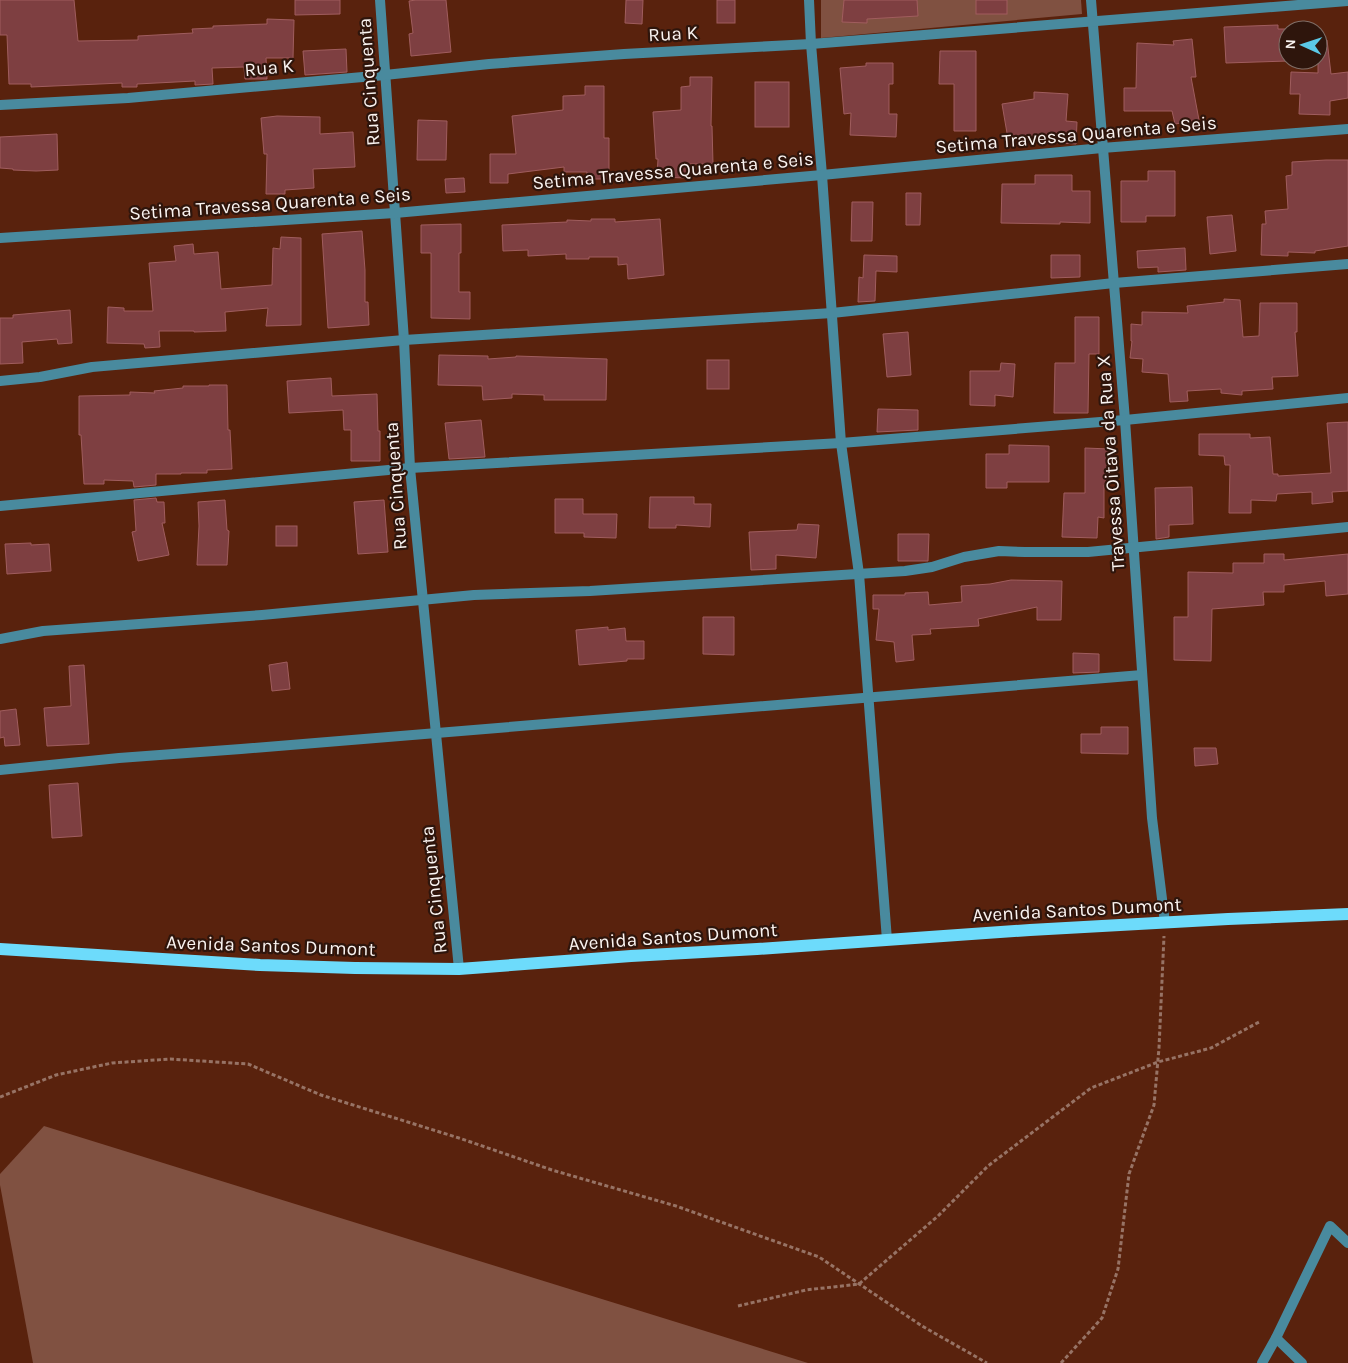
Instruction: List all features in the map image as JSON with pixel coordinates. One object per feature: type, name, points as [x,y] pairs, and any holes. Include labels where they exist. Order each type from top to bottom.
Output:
[{"type":"main road","name":"Avenida Santos Dumont","points":[[0,950],[260,965],[459,969],[1030,930],[1237,918],[1348,914]]},
{"type":"street","name":"Rua Cinquenta","points":[[380,0],[404,340],[410,468],[459,969]]},
{"type":"street","points":[[809,0],[841,443],[858,574],[887,940]]},
{"type":"street","name":"Travessa Oitava da Rua X","points":[[1091,0],[1125,420],[1152,818],[1165,923]]},
{"type":"street","name":"Rua K","points":[[0,105],[128,98],[489,64],[624,54],[811,44],[1348,1]]},
{"type":"street","name":"Setima Travessa Quarenta e Seis","points":[[0,238],[395,213],[1102,148],[1348,129]]},
{"type":"street","points":[[0,381],[40,377],[92,367],[404,340],[832,313],[1114,283],[1348,264]]},
{"type":"street","points":[[0,506],[410,468],[841,443],[1125,420],[1348,398]]},
{"type":"street","points":[[0,639],[43,631],[262,615],[474,595],[590,591],[905,571],[932,567],[964,557],[999,551],[1088,552],[1348,528]]},
{"type":"street","points":[[0,770],[119,758],[251,749],[1142,675]]},
{"type":"street","points":[[1262,1363],[1330,1226],[1348,1243]]},
{"type":"street","points":[[1276,1338],[1302,1363]]},
{"type":"path","points":[[1061,1363],[1102,1318],[1118,1269],[1129,1174],[1154,1105],[1165,923]]},
{"type":"path","points":[[738,1306],[806,1290],[859,1284],[938,1216],[988,1166],[1091,1088],[1158,1062],[1211,1048],[1259,1022]]},
{"type":"path","points":[[0,1098],[56,1075],[112,1064],[170,1060],[248,1064],[321,1095],[552,1170],[676,1206],[819,1257],[922,1326],[987,1363]]},
{"type":"shaded area","points":[[821,0],[1081,0],[1082,14],[821,38]]},
{"type":"shaded area","points":[[44,1126],[808,1363],[33,1363],[0,1185],[0,1174]]},
{"type":"building","points":[[0,0],[74,0],[78,41],[138,40],[138,36],[193,33],[192,29],[213,28],[213,26],[267,24],[267,19],[294,20],[293,58],[266,58],[267,79],[245,79],[244,67],[212,68],[213,84],[195,85],[195,81],[137,84],[137,87],[122,87],[122,83],[31,87],[31,84],[9,84],[7,35],[0,35]]},
{"type":"building","points":[[295,0],[340,0],[340,14],[295,15]]},
{"type":"building","points":[[446,0],[451,52],[411,56],[409,34],[413,33],[409,1]]},
{"type":"building","points":[[626,0],[643,0],[642,24],[625,23]]},
{"type":"building","points":[[717,0],[735,0],[735,23],[717,23]]},
{"type":"building","points":[[844,0],[917,0],[918,16],[867,19],[867,23],[842,22]]},
{"type":"building","points":[[976,0],[1007,0],[1007,14],[976,14]]},
{"type":"building","points":[[1278,25],[1278,61],[1226,63],[1224,27]]},
{"type":"building","points":[[1192,39],[1196,77],[1191,77],[1199,120],[1175,124],[1172,111],[1124,111],[1124,88],[1136,88],[1137,43],[1174,45],[1173,41]]},
{"type":"building","points":[[1328,48],[1331,74],[1348,72],[1348,98],[1330,101],[1330,115],[1299,114],[1300,94],[1290,94],[1291,72],[1318,73],[1318,70],[1328,70]]},
{"type":"building","points":[[346,49],[347,72],[305,75],[303,51]]},
{"type":"building","points":[[940,51],[976,51],[976,131],[954,131],[954,84],[939,84]]},
{"type":"building","points":[[866,63],[893,63],[893,84],[889,84],[889,114],[897,114],[896,137],[850,135],[851,113],[844,114],[840,68],[866,66]]},
{"type":"building","points":[[690,77],[712,77],[711,126],[713,164],[688,164],[687,178],[657,177],[658,159],[656,159],[653,112],[681,110],[681,87],[690,86]]},
{"type":"building","points":[[755,82],[789,82],[789,127],[755,127]]},
{"type":"building","points":[[585,86],[604,86],[604,138],[609,138],[609,179],[586,179],[587,172],[564,172],[564,167],[508,174],[508,183],[490,183],[490,154],[516,154],[512,116],[563,110],[563,96],[585,95]]},
{"type":"building","points":[[1034,92],[1068,94],[1066,121],[1077,122],[1076,144],[1031,141],[1031,135],[1008,139],[1002,104],[1034,99]]},
{"type":"building","points":[[277,116],[320,117],[320,134],[353,132],[355,167],[313,169],[314,188],[285,190],[285,194],[266,194],[267,154],[264,154],[261,118]]},
{"type":"building","points":[[418,120],[447,121],[446,160],[417,160]]},
{"type":"building","points":[[57,134],[58,170],[36,171],[0,168],[0,137]]},
{"type":"building","points":[[1348,160],[1348,246],[1315,251],[1315,253],[1288,252],[1288,256],[1261,255],[1262,224],[1266,224],[1265,211],[1288,209],[1286,176],[1292,175],[1292,162]]},
{"type":"building","points":[[1148,171],[1175,171],[1175,216],[1146,216],[1146,222],[1121,222],[1121,181],[1148,181]]},
{"type":"building","points":[[1035,175],[1072,175],[1072,191],[1090,191],[1090,223],[1001,223],[1002,184],[1035,184]]},
{"type":"building","points":[[464,178],[465,192],[446,193],[445,179]]},
{"type":"building","points":[[906,193],[921,193],[920,225],[906,225]]},
{"type":"building","points":[[852,202],[873,202],[872,241],[851,241]]},
{"type":"building","points":[[1232,215],[1236,251],[1210,254],[1207,217]]},
{"type":"building","points":[[591,219],[615,219],[615,222],[660,219],[664,275],[628,279],[627,264],[618,265],[618,257],[566,259],[566,254],[528,256],[528,250],[503,251],[502,225],[567,222],[567,220],[591,221]]},
{"type":"building","points":[[461,224],[459,292],[470,292],[470,319],[431,318],[431,253],[421,253],[421,225]]},
{"type":"building","points":[[362,231],[365,302],[368,302],[369,325],[328,328],[322,234]]},
{"type":"building","points":[[281,237],[301,238],[301,325],[266,326],[268,308],[225,312],[226,331],[159,331],[160,347],[145,348],[144,344],[107,343],[108,307],[124,308],[124,311],[153,311],[149,263],[176,261],[174,246],[193,244],[194,254],[218,252],[221,289],[272,285],[273,248],[280,249]]},
{"type":"building","points":[[1185,248],[1186,270],[1158,272],[1158,267],[1138,268],[1137,251]]},
{"type":"building","points":[[864,255],[897,256],[897,272],[876,271],[875,301],[858,302],[859,277],[863,278]]},
{"type":"building","points":[[1051,255],[1080,255],[1080,277],[1051,278]]},
{"type":"building","points":[[1224,299],[1240,300],[1243,337],[1259,336],[1260,303],[1297,303],[1297,332],[1295,332],[1298,376],[1272,377],[1273,389],[1242,391],[1242,395],[1221,393],[1221,389],[1187,391],[1188,401],[1170,402],[1168,374],[1142,372],[1143,359],[1130,358],[1131,324],[1142,325],[1142,312],[1188,313],[1187,306],[1224,302]]},
{"type":"building","points":[[70,310],[72,343],[58,344],[57,339],[22,342],[23,363],[0,364],[0,318],[13,318],[13,315]]},
{"type":"building","points":[[1075,317],[1099,317],[1099,354],[1089,354],[1088,413],[1054,413],[1055,363],[1075,363]]},
{"type":"building","points":[[908,332],[911,375],[887,377],[883,334]]},
{"type":"building","points":[[439,355],[488,356],[488,359],[516,356],[607,359],[606,400],[544,400],[544,395],[512,394],[512,398],[483,400],[482,386],[438,385]]},
{"type":"building","points":[[707,360],[729,360],[729,389],[707,389]]},
{"type":"building","points":[[1001,363],[1015,364],[1013,397],[995,395],[995,406],[970,405],[970,371],[1000,371]]},
{"type":"building","points":[[331,378],[332,396],[377,394],[380,461],[351,461],[351,430],[344,430],[343,410],[289,413],[287,381]]},
{"type":"building","points":[[227,385],[228,430],[230,430],[232,469],[207,470],[207,473],[156,474],[156,485],[134,487],[133,481],[104,480],[104,484],[84,484],[81,435],[79,435],[79,396],[130,395],[130,392],[155,393],[154,391],[183,388],[183,386]]},
{"type":"building","points":[[878,409],[918,410],[918,430],[877,432]]},
{"type":"building","points":[[481,420],[485,457],[449,459],[445,423]]},
{"type":"building","points":[[1348,422],[1348,491],[1332,492],[1333,502],[1312,504],[1312,492],[1277,494],[1276,501],[1251,500],[1251,513],[1229,513],[1230,465],[1225,465],[1224,456],[1199,455],[1199,434],[1250,434],[1250,438],[1270,437],[1273,474],[1278,474],[1278,476],[1331,473],[1327,423]]},
{"type":"building","points":[[1009,445],[1049,446],[1049,482],[1007,482],[1007,488],[986,488],[986,454],[1009,454]]},
{"type":"building","points":[[1085,448],[1110,449],[1109,485],[1104,485],[1104,518],[1098,517],[1097,538],[1062,537],[1064,493],[1085,493]]},
{"type":"building","points":[[1192,487],[1193,524],[1169,525],[1169,537],[1156,539],[1155,488]]},
{"type":"building","points":[[650,497],[694,497],[694,504],[711,504],[710,527],[676,525],[676,528],[649,528]]},
{"type":"building","points":[[156,498],[157,502],[164,502],[165,523],[162,523],[169,555],[138,561],[132,532],[136,531],[134,500]]},
{"type":"building","points":[[555,499],[583,499],[583,514],[617,514],[616,538],[584,537],[584,533],[555,533]]},
{"type":"building","points":[[225,500],[227,530],[229,531],[227,565],[197,565],[198,502]]},
{"type":"building","points":[[384,500],[388,552],[358,554],[354,502]]},
{"type":"building","points":[[798,524],[819,525],[816,558],[776,555],[776,569],[751,570],[749,532],[797,530]]},
{"type":"building","points":[[276,526],[297,526],[297,546],[276,546]]},
{"type":"building","points":[[898,534],[929,534],[928,561],[898,561]]},
{"type":"building","points":[[31,543],[31,545],[49,544],[51,571],[7,574],[5,544]]},
{"type":"building","points":[[1264,554],[1284,554],[1284,560],[1348,554],[1348,594],[1326,596],[1325,581],[1284,585],[1284,592],[1263,592],[1264,605],[1212,609],[1211,661],[1174,660],[1174,617],[1188,617],[1188,572],[1233,573],[1233,563],[1264,563]]},
{"type":"building","points":[[1011,580],[1062,581],[1061,620],[1037,620],[1037,607],[978,619],[979,626],[930,629],[931,634],[912,635],[914,660],[896,662],[894,642],[876,640],[879,609],[873,609],[873,595],[905,595],[905,593],[928,592],[929,605],[962,602],[961,586]]},
{"type":"building","points":[[703,617],[734,617],[734,655],[703,654]]},
{"type":"building","points":[[608,627],[608,630],[625,628],[626,641],[644,641],[644,659],[627,659],[627,661],[579,665],[576,630]]},
{"type":"building","points":[[1073,653],[1099,654],[1099,672],[1073,673]]},
{"type":"building","points":[[287,662],[290,689],[272,691],[269,665]]},
{"type":"building","points":[[84,665],[89,744],[47,746],[44,708],[71,706],[69,666]]},
{"type":"building","points":[[16,709],[20,745],[5,746],[4,737],[0,738],[0,711]]},
{"type":"building","points":[[1101,727],[1128,727],[1128,754],[1081,753],[1081,734],[1101,734]]},
{"type":"building","points":[[1194,748],[1216,748],[1218,764],[1195,766]]},
{"type":"building","points":[[78,783],[82,836],[52,838],[49,785]]}]
